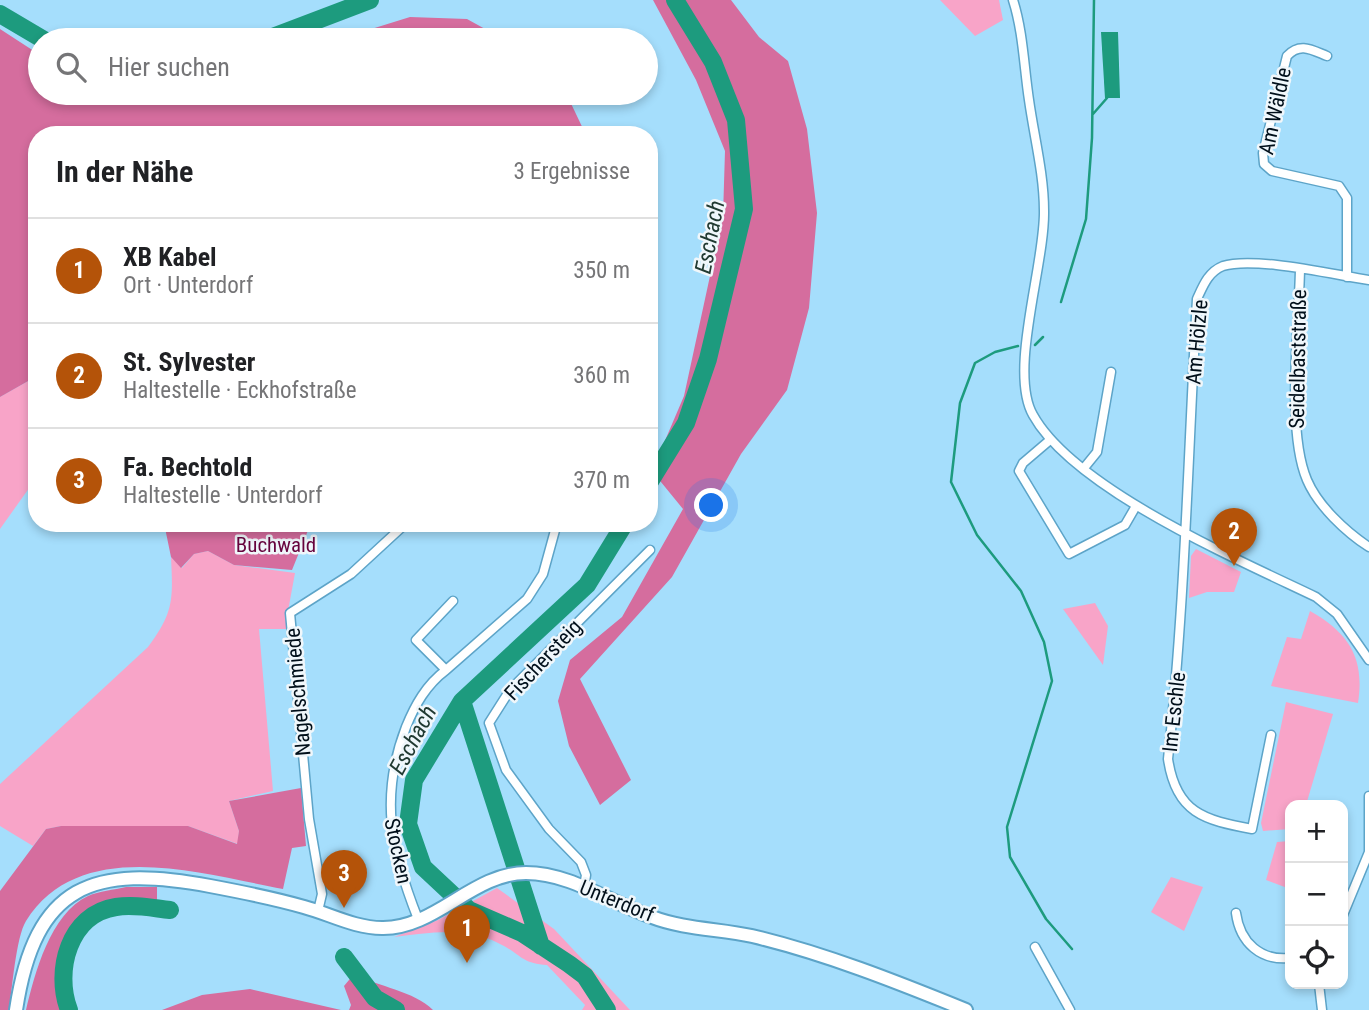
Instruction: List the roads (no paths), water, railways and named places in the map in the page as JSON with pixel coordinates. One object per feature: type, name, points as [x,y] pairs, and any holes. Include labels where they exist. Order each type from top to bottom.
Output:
[{"type":"street","points":[[1013,0],[1044,208],[1043,248],[1023,374],[1025,395],[1032,414],[1050,440],[1136,506],[1316,597],[1337,614],[1369,660]]},
{"type":"street","name":"Am Wäldle","points":[[1327,56],[1303,47],[1294,49],[1287,56],[1263,153],[1264,164],[1272,171],[1339,186],[1347,198],[1347,276]]},
{"type":"street","name":"Am Hölzle","points":[[1187,533],[1187,477],[1197,299],[1209,276],[1223,267],[1247,263],[1369,280]]},
{"type":"street","name":"Seidelbaststraße","points":[[1300,270],[1296,440],[1307,482],[1338,522],[1369,547]]},
{"type":"street","points":[[1084,468],[1097,452],[1111,372]]},
{"type":"street","points":[[1050,440],[1023,463],[1019,471],[1069,554],[1125,525],[1136,506]]},
{"type":"street","name":"Nagelschmiede","points":[[318,911],[322,894],[309,819],[290,613],[351,574],[397,532]]},
{"type":"street","name":"Stocken","points":[[418,919],[396,855],[389,819],[389,787],[398,749],[415,706],[434,679],[527,599],[543,574],[555,532]]},
{"type":"street","name":"Im Eschle","points":[[1187,533],[1168,759],[1171,777],[1180,797],[1202,818],[1252,829],[1271,735]]},
{"type":"street","name":"Fischersteig","points":[[584,887],[586,875],[581,862],[549,829],[506,770],[489,723],[510,691],[650,550]]},
{"type":"street","points":[[446,670],[416,640],[453,601]]},
{"type":"street","points":[[1348,903],[1369,852],[1369,796]]},
{"type":"street","name":"Unterdorf","points":[[16,1010],[26,959],[39,931],[64,902],[90,886],[118,878],[144,876],[272,898],[356,925],[382,928],[418,919],[469,892],[514,874],[528,873],[556,876],[653,918],[753,937],[807,952],[965,1010]]},
{"type":"street","points":[[1236,913],[1239,929],[1255,951],[1274,960],[1285,959]]},
{"type":"street","points":[[1035,947],[1070,1010]]},
{"type":"street","points":[[1320,989],[1322,1010]]},
{"type":"waterway","name":"Eschach","points":[[296,28],[370,0]]},
{"type":"waterway","name":"Eschach","points":[[658,468],[686,423],[708,359],[744,209],[736,120],[713,62],[675,0]]},
{"type":"waterway","points":[[1061,302],[1086,219],[1092,138],[1094,0]]},
{"type":"waterway","name":"Eschach","points":[[0,14],[28,31]]},
{"type":"waterway","points":[[1093,114],[1107,98]]},
{"type":"waterway","points":[[1035,345],[1043,337]]},
{"type":"waterway","points":[[1018,346],[995,352],[975,363],[960,403],[951,482],[977,535],[1021,591],[1044,642],[1052,681],[1007,827],[1010,857],[1046,919],[1072,949]]},
{"type":"waterway","name":"Eschach","points":[[607,1010],[585,976],[569,964],[522,933],[469,910],[423,867],[408,824],[414,780],[462,701],[587,585],[619,532]]},
{"type":"waterway","name":"Eschach","points":[[462,701],[541,946]]},
{"type":"waterway","points":[[69,1010],[63,978],[65,962],[69,946],[87,921],[100,912],[116,907],[136,906],[170,910]]},
{"type":"waterway","points":[[344,957],[375,998],[396,1010]]},
{"type":"place","name":"St. Sylvester","points":[[1234,566]]},
{"type":"place","name":"Fa. Bechtold","points":[[344,908]]},
{"type":"place","name":"XB Kabel","points":[[467,963]]},
{"type":"park label","name":"Buchwald","points":[[276,545]]}]
